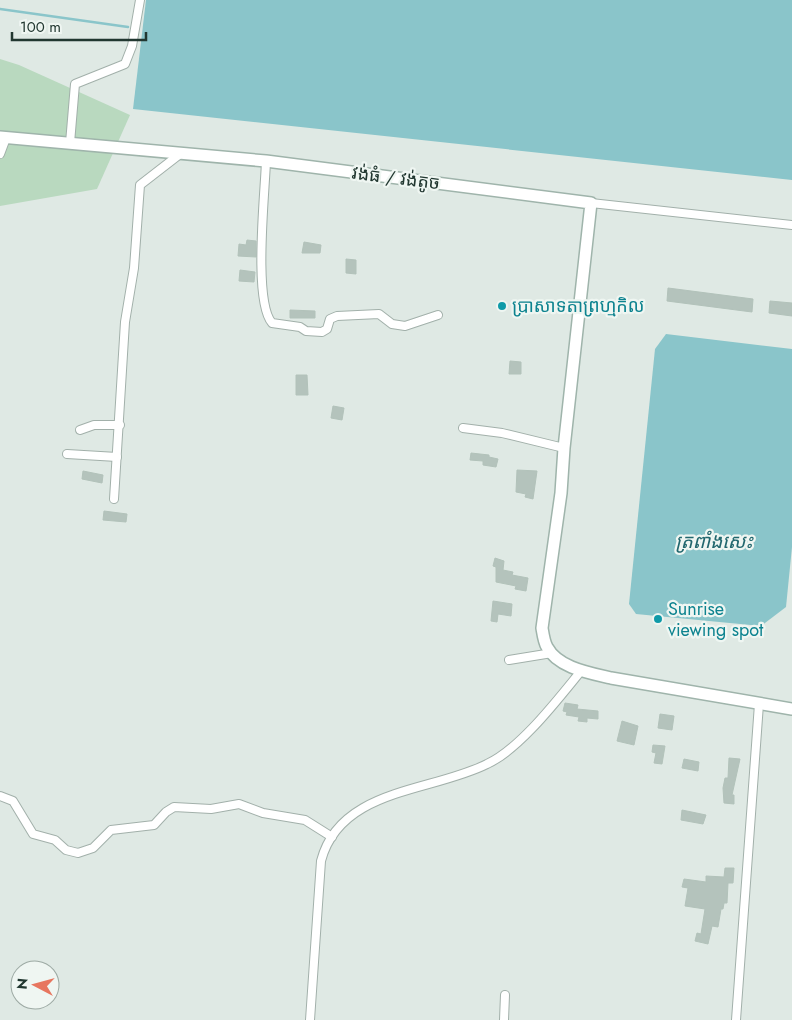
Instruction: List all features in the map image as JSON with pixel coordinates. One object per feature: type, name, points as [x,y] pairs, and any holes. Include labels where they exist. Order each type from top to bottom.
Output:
[{"type":"main road","name":"វង់ធំ / វង់តូច","points":[[3,138],[266,161],[591,203]]},
{"type":"main road","points":[[591,203],[564,448],[561,493],[542,628],[546,647],[552,653],[581,671],[611,678],[792,709]]},
{"type":"street","points":[[70,143],[75,84],[125,64],[132,46],[140,0]]},
{"type":"street","points":[[0,154],[3,138]]},
{"type":"street","points":[[114,498],[125,322],[134,268],[140,185],[180,154]]},
{"type":"street","points":[[266,161],[262,276],[267,317],[272,323],[300,328],[306,331],[322,332],[327,329],[330,319],[336,316],[379,314],[392,324],[405,326],[438,316]]},
{"type":"street","name":"វង់ធំ / វង់តូច","points":[[591,203],[792,225]]},
{"type":"street","points":[[80,430],[94,425],[120,425]]},
{"type":"street","points":[[463,428],[502,433],[564,448]]},
{"type":"street","points":[[66,454],[117,457]]},
{"type":"street","points":[[509,660],[552,653]]},
{"type":"street","points":[[310,1020],[321,861],[341,823],[373,802],[488,764],[528,733],[581,671]]},
{"type":"street","points":[[736,1020],[759,704]]},
{"type":"street","points":[[0,796],[13,800],[34,834],[55,840],[70,852],[78,853],[93,848],[111,830],[154,824],[174,807],[187,806],[211,809],[239,804],[263,812],[305,820],[332,837]]},
{"type":"street","points":[[504,1020],[505,995]]},
{"type":"green space","points":[[0,59],[19,65],[130,115],[97,189],[0,206]]},
{"type":"water","points":[[146,0],[792,0],[792,180],[133,109]]},
{"type":"water","name":"ត្រពាំងសេះ","points":[[666,334],[792,349],[792,547],[786,607],[761,626],[636,614],[629,604],[655,349]]},
{"type":"building","points":[[247,240],[256,241],[256,257],[238,256],[239,244],[246,245]]},
{"type":"building","points":[[304,242],[321,245],[320,253],[302,253]]},
{"type":"building","points":[[346,259],[356,260],[356,274],[346,273]]},
{"type":"building","points":[[240,270],[255,272],[254,282],[239,281]]},
{"type":"building","points":[[668,288],[753,299],[752,312],[667,301]]},
{"type":"building","points":[[770,301],[792,303],[792,316],[769,313]]},
{"type":"building","points":[[290,310],[315,311],[315,318],[290,318]]},
{"type":"building","points":[[510,361],[521,362],[521,374],[509,374]]},
{"type":"building","points":[[296,375],[307,375],[308,395],[296,395]]},
{"type":"building","points":[[333,406],[344,408],[342,420],[331,418]]},
{"type":"building","points":[[471,453],[489,455],[489,457],[498,459],[496,467],[483,465],[483,461],[470,460]]},
{"type":"building","points":[[517,470],[537,471],[533,499],[525,497],[526,494],[516,492]]},
{"type":"building","points":[[83,471],[103,475],[102,483],[82,479]]},
{"type":"building","points":[[104,511],[127,514],[126,522],[103,520]]},
{"type":"building","points":[[495,558],[504,561],[503,570],[513,572],[512,575],[528,578],[526,591],[515,589],[516,586],[496,582],[496,567],[493,566]]},
{"type":"building","points":[[493,601],[512,604],[511,616],[498,614],[497,622],[491,621]]},
{"type":"building","points":[[565,703],[578,705],[577,709],[598,711],[598,719],[587,718],[587,722],[578,721],[579,717],[566,715],[567,712],[563,711]]},
{"type":"building","points":[[660,714],[674,716],[672,730],[658,728]]},
{"type":"building","points":[[622,721],[638,726],[634,745],[617,741]]},
{"type":"building","points":[[653,745],[665,746],[662,764],[654,763],[656,753],[652,752]]},
{"type":"building","points":[[729,758],[740,759],[732,795],[734,795],[734,804],[724,803],[723,788],[725,778],[728,778]]},
{"type":"building","points":[[684,759],[699,762],[698,771],[682,768]]},
{"type":"building","points":[[682,810],[706,815],[703,824],[681,820]]},
{"type":"building","points":[[725,868],[734,868],[733,883],[728,883],[727,903],[724,903],[723,909],[721,909],[718,927],[712,926],[708,944],[695,941],[697,933],[701,934],[705,909],[685,906],[688,888],[682,887],[684,879],[706,882],[706,876],[724,877]]},
{"type":"waterway","points":[[0,9],[128,27]]},
{"type":"place","name":"ប្រាសាទតាព្រហ្មកិល","points":[[502,306]]},
{"type":"place","name":"Sunrise viewing spot","points":[[658,619]]}]
